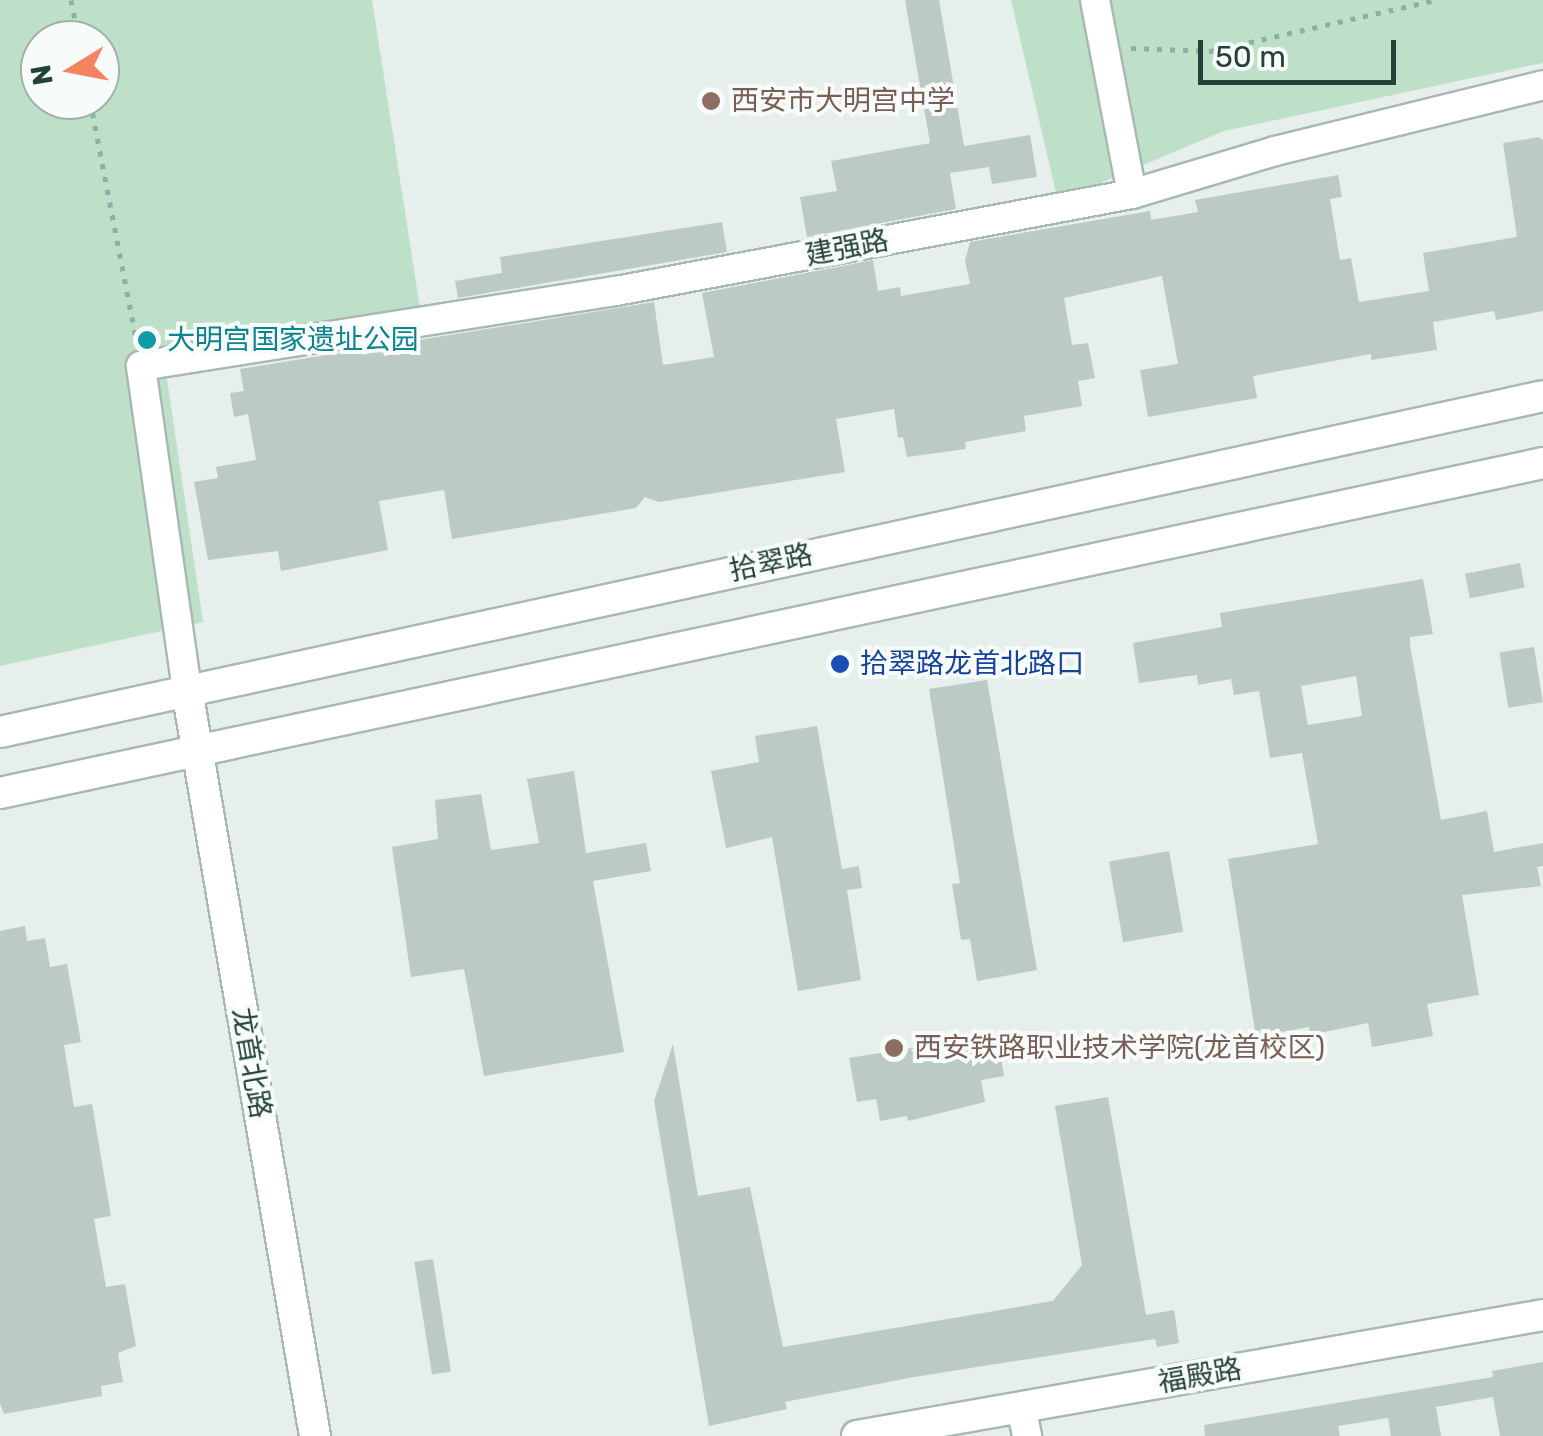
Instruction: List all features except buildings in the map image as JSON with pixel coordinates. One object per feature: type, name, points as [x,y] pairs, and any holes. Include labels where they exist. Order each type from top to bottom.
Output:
[{"type":"main road","name":"拾翠路","points":[[0,732],[1543,396]]},
{"type":"main road","points":[[0,793],[1052,564],[1543,463]]},
{"type":"main road","name":"龙首北路","points":[[186,690],[315,1436]]},
{"type":"main road","name":"福殿路","points":[[857,1436],[1024,1422],[1543,1315]]},
{"type":"street","points":[[1096,0],[1132,194]]},
{"type":"street","name":"建强路","points":[[141,366],[616,292],[1132,194],[1275,151],[1543,85]]},
{"type":"street","points":[[141,366],[186,690]]},
{"type":"path","points":[[1124,32],[1127,48],[1211,51],[1436,0]]},
{"type":"path","points":[[94,120],[141,366]]},
{"type":"green space","name":"大明宫国家遗址公园","points":[[0,0],[372,0],[422,321],[164,359],[203,622],[0,666]]},
{"type":"green space","points":[[1011,0],[1543,0],[1543,63],[1224,131],[1058,201]]},
{"type":"place","name":"西安市大明宫中学","points":[[711,101]]},
{"type":"place","name":"大明宫国家遗址公园","points":[[147,340]]},
{"type":"place","name":"拾翠路龙首北路口","points":[[840,664]]},
{"type":"place","name":"西安铁路职业技术学院(龙首校区)","points":[[894,1048]]}]
